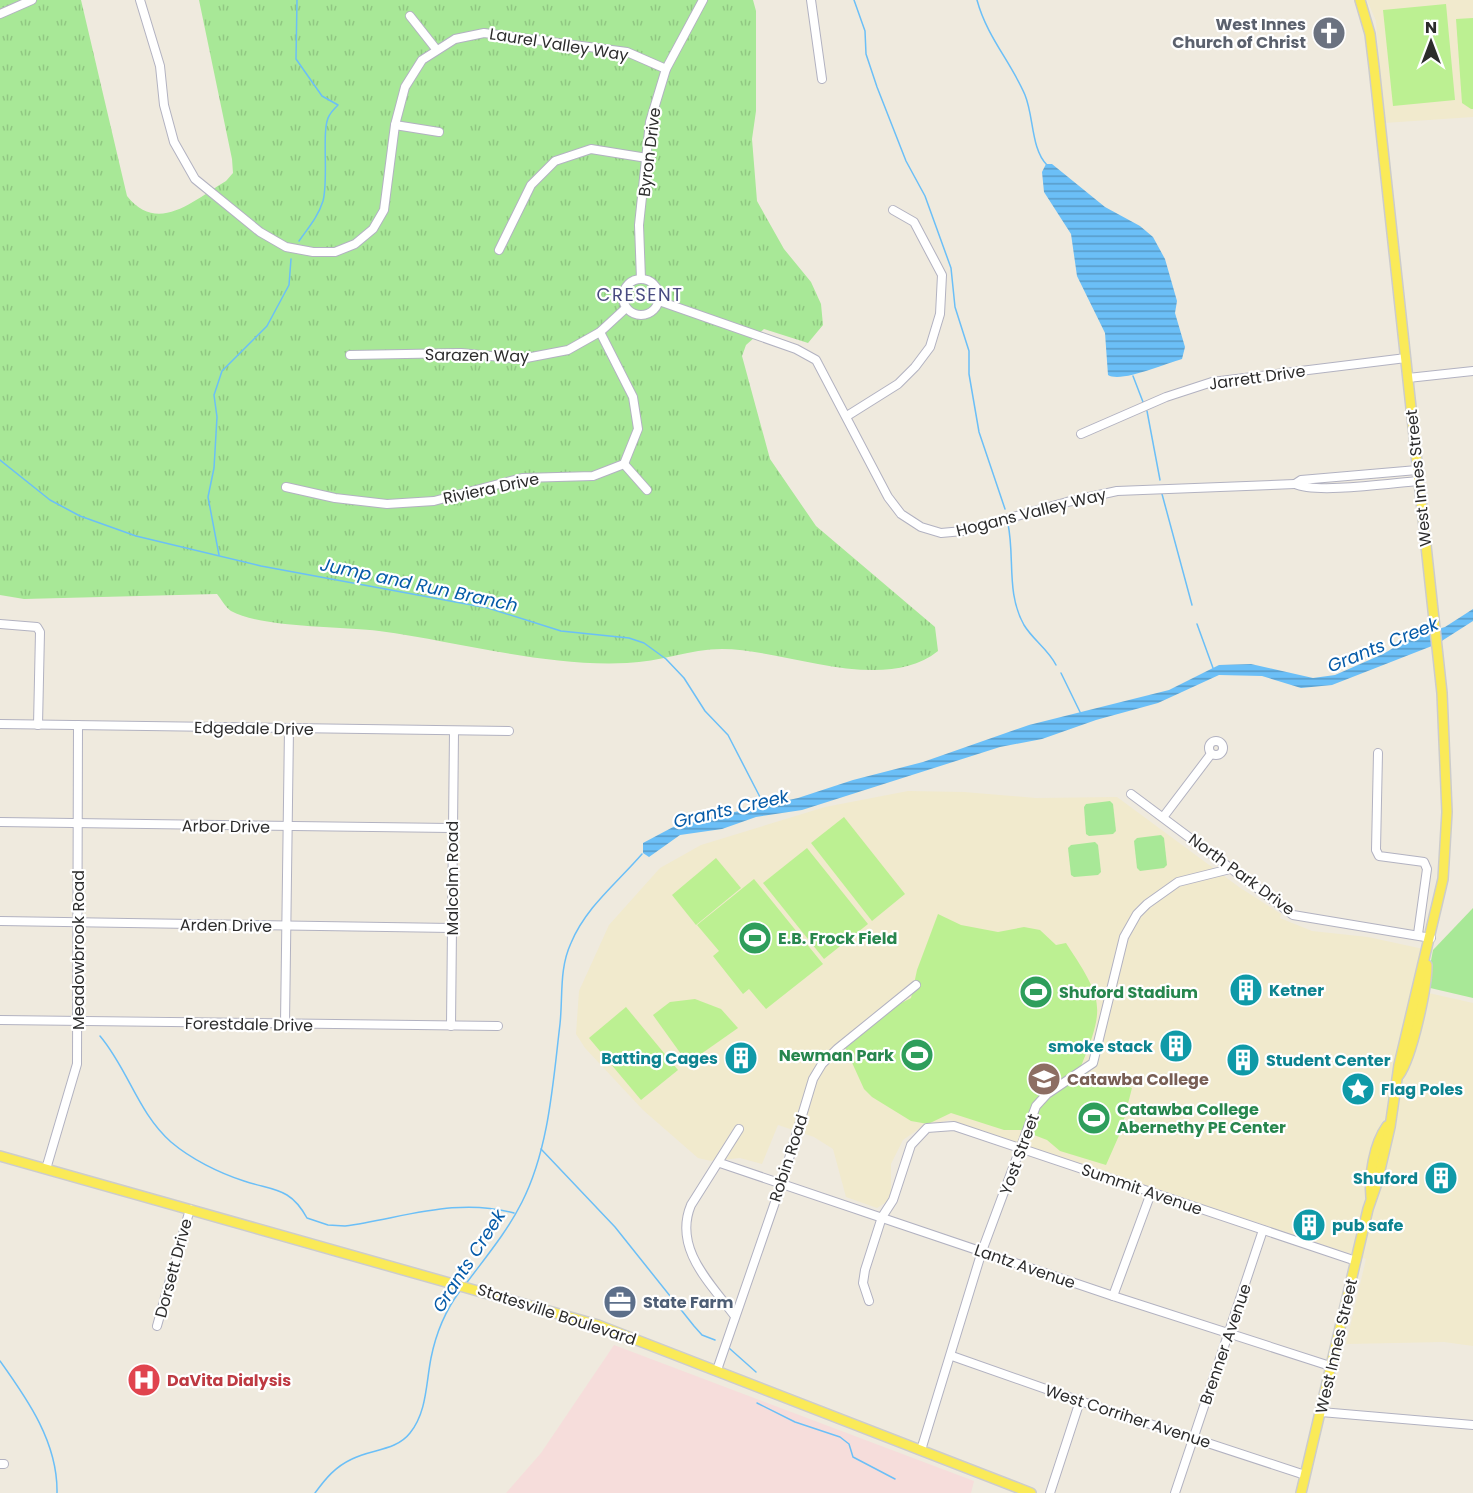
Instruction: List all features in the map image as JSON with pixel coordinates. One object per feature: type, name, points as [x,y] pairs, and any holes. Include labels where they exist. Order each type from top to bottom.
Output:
[{"type":"main road","name":"West Innes Street","points":[[1301,1493],[1330,1366],[1371,1199],[1377,1183],[1399,1076],[1405,1067],[1427,979],[1426,956],[1443,879],[1447,812],[1446,732],[1406,358],[1370,34],[1360,0]]},
{"type":"main road","name":"Statesville Boulevard","points":[[0,1156],[476,1288],[598,1325],[1031,1493]]},
{"type":"street","points":[[0,14],[32,0]]},
{"type":"street","name":"Laurel Valley Way","points":[[140,0],[160,66],[164,105],[174,142],[195,179],[228,209],[260,232],[286,247],[313,252],[335,252],[355,244],[373,230],[384,210],[395,125],[410,75],[422,60],[455,39],[483,33],[627,52],[666,69]]},
{"type":"street","name":"Byron Drive","points":[[641,279],[639,225],[650,122],[666,69],[703,0]]},
{"type":"street","points":[[811,0],[822,80]]},
{"type":"street","points":[[410,16],[436,49]]},
{"type":"street","points":[[395,125],[440,132]]},
{"type":"street","points":[[499,250],[531,185],[555,161],[591,148],[647,158]]},
{"type":"street","points":[[847,416],[898,384],[915,367],[930,347],[940,314],[942,275],[914,222],[893,210]]},
{"type":"street","points":[[641,279],[655,286],[659,301],[647,314],[636,315],[626,308],[623,291],[630,282],[641,279]]},
{"type":"street","name":"Hogans Valley Way","points":[[659,301],[807,354],[822,367],[888,497],[901,514],[921,527],[941,533],[963,531],[1117,491],[1294,484],[1301,480],[1417,470]]},
{"type":"street","name":"Sarazen Way","points":[[350,355],[461,353],[520,359],[568,350],[600,332],[626,308]]},
{"type":"street","points":[[600,332],[633,397],[638,429],[624,464],[647,489]]},
{"type":"street","name":"Jarrett Drive","points":[[1081,434],[1166,397],[1212,381],[1406,358]]},
{"type":"street","points":[[1408,378],[1473,371]]},
{"type":"street","name":"Riviera Drive","points":[[286,488],[334,498],[387,504],[434,501],[522,478],[593,476],[624,464]]},
{"type":"street","points":[[1374,474],[1376,485]]},
{"type":"street","name":"Hogans Valley Way","points":[[1294,484],[1302,488],[1419,481]]},
{"type":"street","points":[[0,624],[28,625],[37,627],[40,632],[38,725]]},
{"type":"street","name":"Edgedale Drive","points":[[0,724],[508,731]]},
{"type":"street","name":"Meadowbrook Road","points":[[46,1169],[77,1064],[78,725]]},
{"type":"street","points":[[285,1024],[289,728]]},
{"type":"street","name":"Malcolm Road","points":[[451,1026],[451,828],[454,731]]},
{"type":"street","points":[[1378,753],[1376,850],[1379,856],[1424,862],[1427,869],[1418,934]]},
{"type":"street","points":[[1164,816],[1211,754]]},
{"type":"street","name":"North Park Drive","points":[[1131,794],[1164,816],[1230,869],[1293,915],[1418,934],[1431,938]]},
{"type":"street","name":"Arbor Drive","points":[[0,822],[451,828]]},
{"type":"street","name":"Yost Street","points":[[921,1450],[952,1356],[982,1251],[1039,1102],[1093,1063],[1125,937],[1137,914],[1178,882],[1230,869]]},
{"type":"street","name":"Arden Drive","points":[[0,921],[452,928]]},
{"type":"street","name":"Robin Road","points":[[717,1370],[734,1315],[782,1182],[813,1079],[822,1064],[916,985]]},
{"type":"street","name":"Forestdale Drive","points":[[0,1020],[498,1026]]},
{"type":"street","name":"Summit Avenue","points":[[882,1217],[893,1200],[911,1145],[927,1128],[954,1126],[1356,1261]]},
{"type":"street","points":[[734,1315],[687,1247],[686,1217],[691,1205],[739,1130]]},
{"type":"street","name":"Lantz Avenue","points":[[720,1163],[782,1182],[1113,1296],[1330,1366]]},
{"type":"street","points":[[1113,1296],[1151,1192]]},
{"type":"street","name":"Dorsett Drive","points":[[157,1326],[190,1209]]},
{"type":"street","points":[[869,1301],[863,1283],[865,1270],[882,1217]]},
{"type":"street","name":"Brenner Avenue","points":[[1175,1493],[1263,1230]]},
{"type":"street","name":"West Corriher Avenue","points":[[952,1356],[1305,1475]]},
{"type":"street","points":[[1050,1493],[1080,1401]]},
{"type":"street","points":[[1321,1412],[1473,1425]]},
{"type":"shaded area","points":[[1367,0],[1473,0],[1473,117],[1384,123],[1376,21]]},
{"type":"shaded area","name":"Catawba College","points":[[908,791],[964,792],[1036,798],[1117,797],[1239,887],[1281,914],[1280,918],[1312,931],[1368,937],[1428,950],[1411,989],[1473,1003],[1473,1346],[1444,1342],[1346,1344],[1366,1259],[950,1120],[923,1126],[903,1140],[891,1164],[891,1199],[877,1208],[846,1197],[833,1149],[814,1137],[778,1125],[762,1164],[740,1158],[711,1161],[698,1158],[643,1110],[585,1048],[576,1034],[579,991],[609,925],[660,868],[701,845],[825,807]]},
{"type":"shaded area","points":[[614,1345],[974,1481],[971,1493],[506,1493],[541,1453]]},
{"type":"green space","points":[[0,0],[81,0],[127,196],[139,207],[151,213],[164,213],[189,204],[226,181],[233,173],[199,0],[753,0],[756,11],[756,111],[752,139],[757,201],[784,249],[811,282],[821,304],[823,325],[808,343],[764,329],[746,345],[742,356],[770,459],[816,526],[935,627],[938,651],[916,664],[890,669],[862,670],[722,649],[639,662],[596,663],[534,658],[379,631],[262,621],[231,611],[217,594],[24,599],[0,595]]},
{"type":"green space","points":[[1446,4],[1455,100],[1393,106],[1383,10]]},
{"type":"green space","points":[[1473,18],[1473,109],[1471,109],[1462,103],[1456,19]]},
{"type":"green space","points":[[1110,801],[1113,804],[1116,831],[1113,834],[1089,836],[1086,834],[1084,807],[1086,804]]},
{"type":"green space","points":[[844,817],[905,894],[872,921],[811,843]]},
{"type":"green space","points":[[1161,835],[1164,838],[1167,865],[1164,868],[1140,871],[1137,868],[1134,841],[1137,838]]},
{"type":"green space","points":[[1095,842],[1098,845],[1101,872],[1098,875],[1074,877],[1071,875],[1068,848],[1071,845]]},
{"type":"green space","points":[[807,848],[868,924],[824,959],[763,883]]},
{"type":"green space","points":[[716,858],[741,888],[696,925],[672,895]]},
{"type":"green space","name":"E.B. Frock Field","points":[[754,879],[823,964],[766,1009],[749,989],[743,994],[713,956],[719,951],[697,925]]},
{"type":"green space","points":[[1473,908],[1473,998],[1426,987],[1433,950]]},
{"type":"green space","points":[[938,914],[961,925],[998,932],[1024,927],[1040,930],[1056,945],[1066,943],[1088,978],[1097,1004],[1094,1032],[1079,1071],[1132,1088],[1121,1131],[1106,1165],[1060,1151],[1047,1140],[1021,1130],[1004,1130],[951,1113],[928,1124],[911,1121],[872,1097],[864,1089],[844,1045],[876,1016],[911,998],[917,970]]},
{"type":"green space","points":[[695,999],[721,1009],[738,1028],[691,1061],[686,1061],[653,1015],[670,1002]]},
{"type":"green space","points":[[626,1007],[678,1070],[641,1100],[589,1038]]},
{"type":"water","points":[[1046,164],[1052,164],[1105,207],[1140,226],[1153,237],[1165,259],[1177,301],[1175,313],[1185,347],[1182,359],[1123,377],[1108,375],[1105,333],[1077,276],[1071,234],[1044,192],[1042,172]]},
{"type":"water","points":[[1473,609],[1473,621],[1437,644],[1332,685],[1301,688],[1262,676],[1219,675],[1158,703],[1096,720],[1042,739],[1000,747],[802,810],[756,817],[722,829],[680,835],[649,857],[643,853],[643,843],[675,826],[756,807],[760,803],[765,805],[798,798],[853,780],[923,762],[1029,725],[1169,690],[1219,665],[1251,664],[1313,678],[1335,675],[1383,654],[1414,636],[1445,627]]},
{"type":"waterway","points":[[297,0],[296,59],[322,96],[338,105],[327,122],[323,201],[316,217],[299,241]]},
{"type":"waterway","points":[[854,0],[865,31],[866,54],[877,87],[906,161],[925,196],[951,268],[955,307],[969,351],[969,374],[979,432],[1005,509]]},
{"type":"waterway","points":[[977,0],[993,38],[1025,95],[1035,142],[1047,165]]},
{"type":"waterway","points":[[219,555],[208,497],[214,468],[217,417],[214,395],[222,371],[267,326],[289,285],[291,259]]},
{"type":"waterway","points":[[1133,376],[1143,402]]},
{"type":"waterway","points":[[1147,411],[1160,480]]},
{"type":"waterway","name":"Jump and Run Branch","points":[[0,460],[50,500],[80,516],[136,536],[261,566],[488,608],[561,631],[629,638],[644,643],[666,659],[684,678],[705,711],[728,735],[761,799],[760,803]]},
{"type":"waterway","points":[[1162,494],[1192,605]]},
{"type":"waterway","points":[[1008,524],[1013,588],[1018,613],[1024,625],[1056,665]]},
{"type":"waterway","points":[[1197,624],[1213,668]]},
{"type":"waterway","points":[[1061,673],[1081,714]]},
{"type":"waterway","name":"Grants Creek","points":[[465,1285],[510,1224],[531,1182],[538,1160],[552,1092],[563,973],[571,943],[593,907],[642,854]]},
{"type":"waterway","points":[[100,1036],[118,1062],[150,1118],[171,1142],[215,1170],[288,1195],[307,1218],[328,1225],[345,1226],[450,1208],[471,1207],[514,1213]]},
{"type":"waterway","points":[[541,1149],[615,1227],[702,1335],[715,1340]]},
{"type":"waterway","name":"Grants Creek","points":[[315,1493],[331,1473],[346,1462],[398,1443],[416,1425],[423,1407],[438,1331],[460,1291]]},
{"type":"waterway","points":[[729,1348],[756,1372]]},
{"type":"waterway","points":[[0,1361],[31,1407],[47,1440],[56,1475],[57,1493]]},
{"type":"waterway","points":[[757,1403],[795,1422],[840,1437],[849,1444],[853,1457],[895,1479]]},
{"type":"place","name":"West Innes Church of Christ","points":[[1329,33]]},
{"type":"place","name":"E.B. Frock Field","points":[[755,938]]},
{"type":"place","name":"Ketner","points":[[1246,990]]},
{"type":"place","name":"Shuford Stadium","points":[[1036,992]]},
{"type":"place","name":"smoke stack","points":[[1176,1046]]},
{"type":"place","name":"Newman Park","points":[[917,1055]]},
{"type":"place","name":"Batting Cages","points":[[741,1058]]},
{"type":"place","name":"Student Center","points":[[1243,1060]]},
{"type":"place","name":"Catawba College","points":[[1044,1079]]},
{"type":"place","name":"Flag Poles","points":[[1358,1089]]},
{"type":"place","name":"Catawba College Abernethy PE Center","points":[[1094,1118]]},
{"type":"place","name":"Shuford","points":[[1441,1178]]},
{"type":"place","name":"pub safe","points":[[1309,1225]]},
{"type":"place","name":"State Farm","points":[[620,1302]]},
{"type":"place","name":"DaVita Dialysis","points":[[144,1380]]},
{"type":"district","name":"CRESENT","points":[[640,295]]}]
